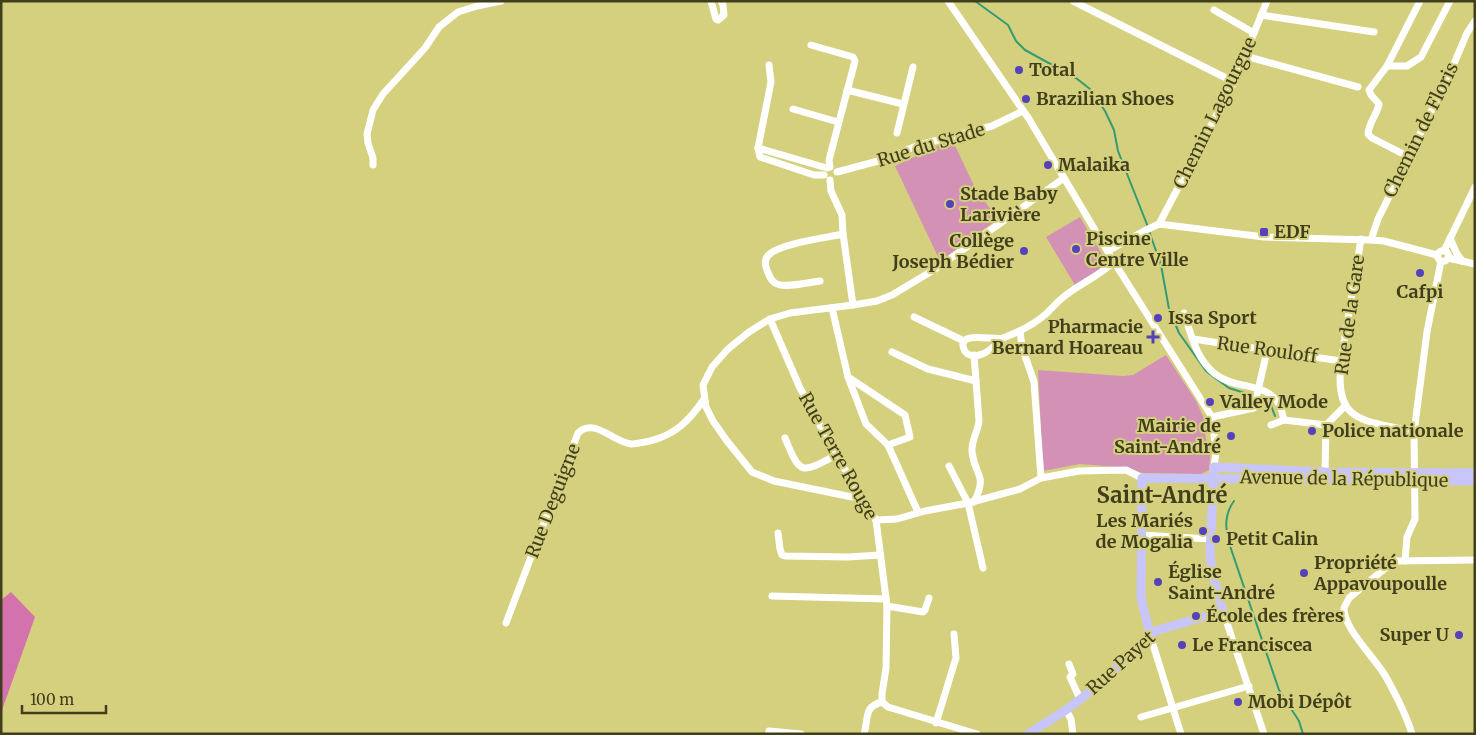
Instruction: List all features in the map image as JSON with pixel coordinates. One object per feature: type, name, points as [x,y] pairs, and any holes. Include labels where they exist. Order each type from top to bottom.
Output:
[{"type":"main road","name":"Avenue de la République","points":[[1214,467],[1475,480]]},
{"type":"main road","points":[[1214,467],[1210,539],[1212,573],[1223,611]]},
{"type":"main road","name":"Avenue de la République","points":[[1142,478],[1414,476],[1475,473]]},
{"type":"main road","points":[[1142,478],[1140,598],[1150,634]]},
{"type":"main road","name":"Rue Payet","points":[[1028,734],[1080,699],[1104,679],[1150,634],[1160,629],[1223,611]]},
{"type":"street","points":[[373,165],[367,134],[373,110],[384,94],[425,48],[439,27],[451,17],[458,12],[501,1]]},
{"type":"street","points":[[711,1],[714,16],[718,20],[724,15],[721,1]]},
{"type":"street","points":[[948,1],[1023,110],[1114,262],[1212,417],[1216,452],[1214,467]]},
{"type":"street","points":[[1072,1],[1234,82]]},
{"type":"street","name":"Chemin Lagourgue","points":[[1156,225],[1234,82],[1267,1]]},
{"type":"street","points":[[1409,156],[1372,138],[1368,134],[1369,126],[1378,110],[1379,104],[1369,90],[1387,66],[1420,1]]},
{"type":"street","points":[[1387,66],[1407,66],[1421,57],[1450,1]]},
{"type":"street","points":[[1214,10],[1254,33]]},
{"type":"street","points":[[1262,15],[1374,32]]},
{"type":"street","name":"Chemin de Floris","points":[[1371,240],[1378,219],[1475,21]]},
{"type":"street","points":[[811,45],[854,59],[848,90],[829,160],[828,172],[832,190],[842,215],[853,305]]},
{"type":"street","points":[[1245,56],[1358,87]]},
{"type":"street","points":[[770,65],[770,82],[758,148],[828,172]]},
{"type":"street","name":"Rue du Stade","points":[[897,133],[912,67]]},
{"type":"street","points":[[848,90],[904,104]]},
{"type":"street","points":[[793,110],[838,122]]},
{"type":"street","name":"Rue du Stade","points":[[828,172],[835,178],[837,172],[882,160],[943,138],[992,126],[1023,110]]},
{"type":"street","points":[[861,497],[852,497],[774,481],[752,472],[738,457],[713,421],[706,407],[704,385],[712,367],[735,343],[770,319],[790,313],[853,305],[892,295],[937,268],[1064,178]]},
{"type":"street","points":[[1405,561],[1406,537],[1414,519],[1414,476],[1410,431],[1416,424],[1427,332],[1441,256],[1475,187]]},
{"type":"street","points":[[1108,252],[1156,225],[1264,237],[1371,240],[1441,256],[1448,253],[1448,258],[1475,264]]},
{"type":"street","points":[[820,281],[782,286],[776,284],[771,280],[765,260],[770,253],[786,246],[843,234]]},
{"type":"street","points":[[1450,238],[1462,261]]},
{"type":"street","name":"Rue de la Gare","points":[[1345,406],[1341,393],[1341,361],[1361,239]]},
{"type":"street","points":[[964,341],[970,337],[998,340],[1020,331],[1042,318],[1067,294],[1114,262]]},
{"type":"street","points":[[832,308],[848,377],[866,424],[888,446],[918,512]]},
{"type":"street","points":[[1184,312],[1200,356],[1215,374],[1232,382],[1259,389],[1273,397],[1281,406],[1284,420]]},
{"type":"street","points":[[914,317],[964,341]]},
{"type":"street","name":"Rue Terre Rouge","points":[[770,319],[800,388],[836,455],[876,520],[887,602],[886,668],[882,702]]},
{"type":"street","points":[[1020,331],[1022,347],[1034,382],[1041,478]]},
{"type":"street","name":"Rue Rouloff","points":[[1193,339],[1341,361]]},
{"type":"street","points":[[964,341],[964,349],[969,354],[981,355],[991,351],[998,340]]},
{"type":"street","points":[[1212,417],[1255,404],[1267,351]]},
{"type":"street","points":[[892,352],[928,369],[976,381]]},
{"type":"street","points":[[971,503],[981,483],[972,453],[979,420],[974,355]]},
{"type":"street","points":[[848,377],[905,415],[910,437],[888,446]]},
{"type":"street","name":"Rue Deguigne","points":[[506,623],[578,433],[588,427],[595,428],[619,441],[632,444],[664,438],[680,428],[704,399]]},
{"type":"street","points":[[1325,472],[1326,425],[1345,406],[1350,413],[1364,420],[1410,431]]},
{"type":"street","points":[[1271,425],[1284,420],[1326,425]]},
{"type":"street","points":[[784,438],[795,462],[804,468],[818,465],[836,455]]},
{"type":"street","points":[[949,466],[971,503],[983,568]]},
{"type":"street","points":[[876,520],[897,518],[918,512],[971,503],[1020,489],[1041,478],[1079,471],[1126,470],[1142,478]]},
{"type":"street","points":[[778,533],[780,549],[782,555],[785,556],[848,557],[880,555]]},
{"type":"street","points":[[1141,535],[1210,539]]},
{"type":"street","points":[[1412,734],[1386,676],[1351,629],[1343,611],[1345,604],[1394,561],[1475,560]]},
{"type":"street","points":[[772,596],[887,602],[923,612],[926,610],[929,598]]},
{"type":"street","points":[[1223,611],[1264,734]]},
{"type":"street","points":[[936,723],[956,658],[954,634]]},
{"type":"street","points":[[1150,634],[1181,734]]},
{"type":"street","points":[[1069,664],[1073,674],[1070,676],[1080,699]]},
{"type":"street","points":[[1141,717],[1249,686]]},
{"type":"street","points":[[864,734],[868,711],[875,704],[882,702],[888,707],[977,734]]},
{"type":"street","points":[[1066,710],[1071,719],[1073,734]]},
{"type":"street","points":[[769,731],[800,734]]},
{"type":"shaded area","name":"Stade Baby Larivière","points":[[952,139],[976,190],[998,219],[940,261],[895,166]]},
{"type":"shaded area","name":"Piscine Centre Ville","points":[[1080,217],[1106,261],[1100,269],[1075,285],[1046,237]]},
{"type":"shaded area","points":[[1166,355],[1196,401],[1209,429],[1205,433],[1207,445],[1211,447],[1209,470],[1202,474],[1142,473],[1129,468],[1080,464],[1043,471],[1038,370],[1123,376],[1133,375]]},
{"type":"shaded area","points":[[11,592],[35,617],[1,713],[1,600]]},
{"type":"waterway","points":[[975,1],[1008,25],[1016,41],[1025,50],[1076,78],[1090,89],[1105,111],[1114,130],[1118,151],[1148,227]]},
{"type":"waterway","points":[[1149,231],[1161,265],[1169,309],[1179,333],[1206,371],[1229,388],[1254,396]]},
{"type":"waterway","points":[[1258,397],[1270,403],[1275,416]]},
{"type":"waterway","points":[[1234,501],[1227,521],[1229,543],[1279,690],[1299,721],[1303,734]]},
{"type":"place","name":"Total","points":[[1019,70]]},
{"type":"place","name":"Brazilian Shoes","points":[[1026,99]]},
{"type":"place","name":"Malaika","points":[[1048,165]]},
{"type":"place","name":"Stade Baby Larivière","points":[[950,204]]},
{"type":"place","name":"EDF","points":[[1264,232]]},
{"type":"place","name":"Piscine Centre Ville","points":[[1076,249]]},
{"type":"place","name":"Collège Joseph Bédier","points":[[1024,251]]},
{"type":"place","name":"Cafpi","points":[[1420,273]]},
{"type":"place","name":"Issa Sport","points":[[1158,318]]},
{"type":"place","name":"Pharmacie Bernard Hoareau","points":[[1153,337]]},
{"type":"place","name":"Valley Mode","points":[[1210,402]]},
{"type":"place","name":"Police nationale","points":[[1312,431]]},
{"type":"place","name":"Mairie de Saint-André","points":[[1231,436]]},
{"type":"place","name":"Les Mariés de Mogalia","points":[[1203,531]]},
{"type":"place","name":"Petit Calin","points":[[1216,539]]},
{"type":"place","name":"Propriété Appavoupoulle","points":[[1304,573]]},
{"type":"place","name":"Église Saint-André","points":[[1158,582]]},
{"type":"place","name":"École des frères","points":[[1196,616]]},
{"type":"place","name":"Super U","points":[[1459,635]]},
{"type":"place","name":"Le Franciscea","points":[[1182,645]]},
{"type":"place","name":"Mobi Dépôt","points":[[1238,702]]},
{"type":"district","name":"Saint-André","points":[[1162,495]]}]
